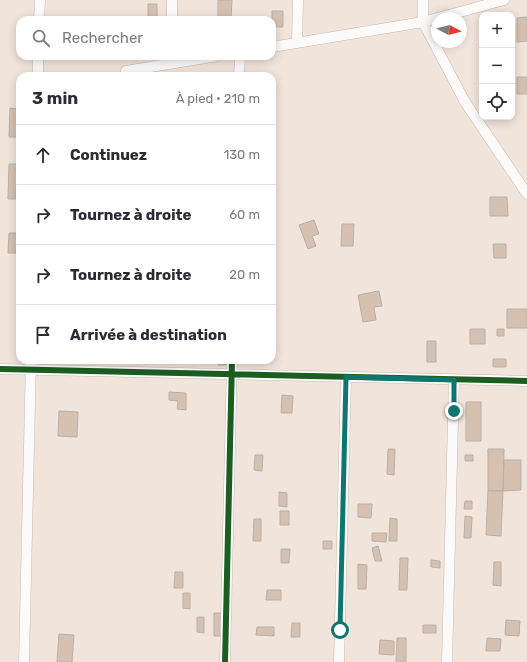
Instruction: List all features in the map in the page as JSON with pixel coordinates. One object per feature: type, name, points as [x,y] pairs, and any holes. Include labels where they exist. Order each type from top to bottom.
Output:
[{"type":"street","points":[[39,16],[40,0]]},
{"type":"street","points":[[172,0],[172,16]]},
{"type":"street","points":[[297,43],[298,0]]},
{"type":"street","points":[[423,0],[423,22],[465,102],[527,194]]},
{"type":"street","points":[[276,46],[423,22],[504,0]]},
{"type":"street","points":[[38,60],[38,72]]},
{"type":"street","points":[[126,71],[172,60]]},
{"type":"street","points":[[239,72],[240,60]]},
{"type":"street","points":[[225,662],[232,364]]},
{"type":"street","points":[[24,662],[31,365]]},
{"type":"street","points":[[0,369],[31,365],[232,375],[527,382]]},
{"type":"street","points":[[339,662],[346,377]]},
{"type":"street","points":[[447,662],[454,380]]},
{"type":"building","points":[[218,0],[232,0],[231,16],[218,16]]},
{"type":"building","points":[[148,4],[157,4],[157,16],[148,16]]},
{"type":"building","points":[[272,11],[283,11],[283,27],[276,27],[276,16],[272,16]]},
{"type":"building","points":[[527,17],[527,41],[517,42],[517,18]]},
{"type":"building","points":[[517,77],[527,77],[527,94],[517,94]]},
{"type":"building","points":[[10,108],[16,109],[16,137],[9,137]]},
{"type":"building","points":[[9,164],[16,164],[16,199],[8,199]]},
{"type":"building","points":[[490,197],[507,197],[508,216],[490,216]]},
{"type":"building","points":[[314,220],[319,234],[312,236],[316,246],[308,249],[299,225]]},
{"type":"building","points":[[342,224],[354,224],[353,246],[341,246]]},
{"type":"building","points":[[9,233],[16,233],[16,253],[8,253]]},
{"type":"building","points":[[493,244],[506,244],[506,258],[494,258]]},
{"type":"building","points":[[379,291],[382,306],[374,307],[376,320],[363,322],[358,295]]},
{"type":"building","points":[[507,309],[527,309],[527,328],[507,328]]},
{"type":"building","points":[[470,329],[485,329],[485,344],[470,344]]},
{"type":"building","points":[[497,329],[504,329],[504,336],[497,336]]},
{"type":"building","points":[[427,341],[436,341],[436,362],[427,362]]},
{"type":"building","points":[[493,359],[506,359],[506,367],[493,367]]},
{"type":"building","points":[[169,392],[186,393],[186,410],[177,409],[178,401],[169,400]]},
{"type":"building","points":[[282,395],[293,396],[292,413],[281,413]]},
{"type":"building","points":[[466,402],[481,402],[481,441],[466,441]]},
{"type":"building","points":[[59,411],[78,412],[77,437],[58,436]]},
{"type":"building","points":[[388,449],[395,449],[394,475],[387,474]]},
{"type":"building","points":[[488,449],[504,449],[503,491],[488,491]]},
{"type":"building","points":[[255,455],[263,455],[262,471],[254,470]]},
{"type":"building","points":[[465,455],[473,455],[473,461],[465,461]]},
{"type":"building","points":[[504,460],[521,460],[521,490],[503,491]]},
{"type":"building","points":[[488,490],[503,491],[501,536],[486,535]]},
{"type":"building","points":[[279,492],[287,493],[287,507],[279,506]]},
{"type":"building","points":[[465,501],[472,501],[472,509],[464,509]]},
{"type":"building","points":[[358,504],[372,504],[371,518],[358,517]]},
{"type":"building","points":[[280,511],[289,511],[289,525],[280,525]]},
{"type":"building","points":[[465,516],[472,517],[471,538],[464,538]]},
{"type":"building","points":[[390,518],[397,519],[397,541],[389,541]]},
{"type":"building","points":[[254,519],[261,519],[261,541],[253,541]]},
{"type":"building","points":[[372,533],[387,533],[386,542],[372,541]]},
{"type":"building","points":[[323,541],[332,541],[332,549],[323,549]]},
{"type":"building","points":[[378,546],[382,561],[375,561],[372,548]]},
{"type":"building","points":[[281,549],[290,549],[289,563],[281,563]]},
{"type":"building","points":[[400,558],[408,558],[407,590],[399,590]]},
{"type":"building","points":[[431,560],[440,561],[440,568],[431,567]]},
{"type":"building","points":[[494,562],[501,562],[501,586],[493,585]]},
{"type":"building","points":[[358,564],[367,565],[366,589],[358,589]]},
{"type":"building","points":[[175,572],[183,572],[183,588],[174,588]]},
{"type":"building","points":[[267,590],[281,590],[281,600],[266,600]]},
{"type":"building","points":[[183,593],[190,593],[190,609],[183,608]]},
{"type":"building","points":[[214,613],[223,613],[222,636],[214,636]]},
{"type":"building","points":[[197,617],[204,617],[204,633],[197,632]]},
{"type":"building","points":[[506,620],[520,621],[519,636],[505,635]]},
{"type":"building","points":[[292,623],[300,623],[300,637],[291,637]]},
{"type":"building","points":[[423,625],[436,625],[436,633],[423,633]]},
{"type":"building","points":[[257,627],[274,627],[274,636],[256,635]]},
{"type":"building","points":[[59,634],[74,635],[72,662],[57,662]]},
{"type":"building","points":[[397,638],[406,638],[406,662],[396,662]]},
{"type":"building","points":[[487,638],[501,639],[500,651],[486,651]]},
{"type":"building","points":[[380,640],[394,641],[394,655],[379,654]]},
{"type":"cycle path","points":[[225,662],[232,364]]},
{"type":"cycle path","points":[[0,369],[527,381]]},
{"type":"route","points":[[340,630],[346,377],[454,380],[454,411]]}]
